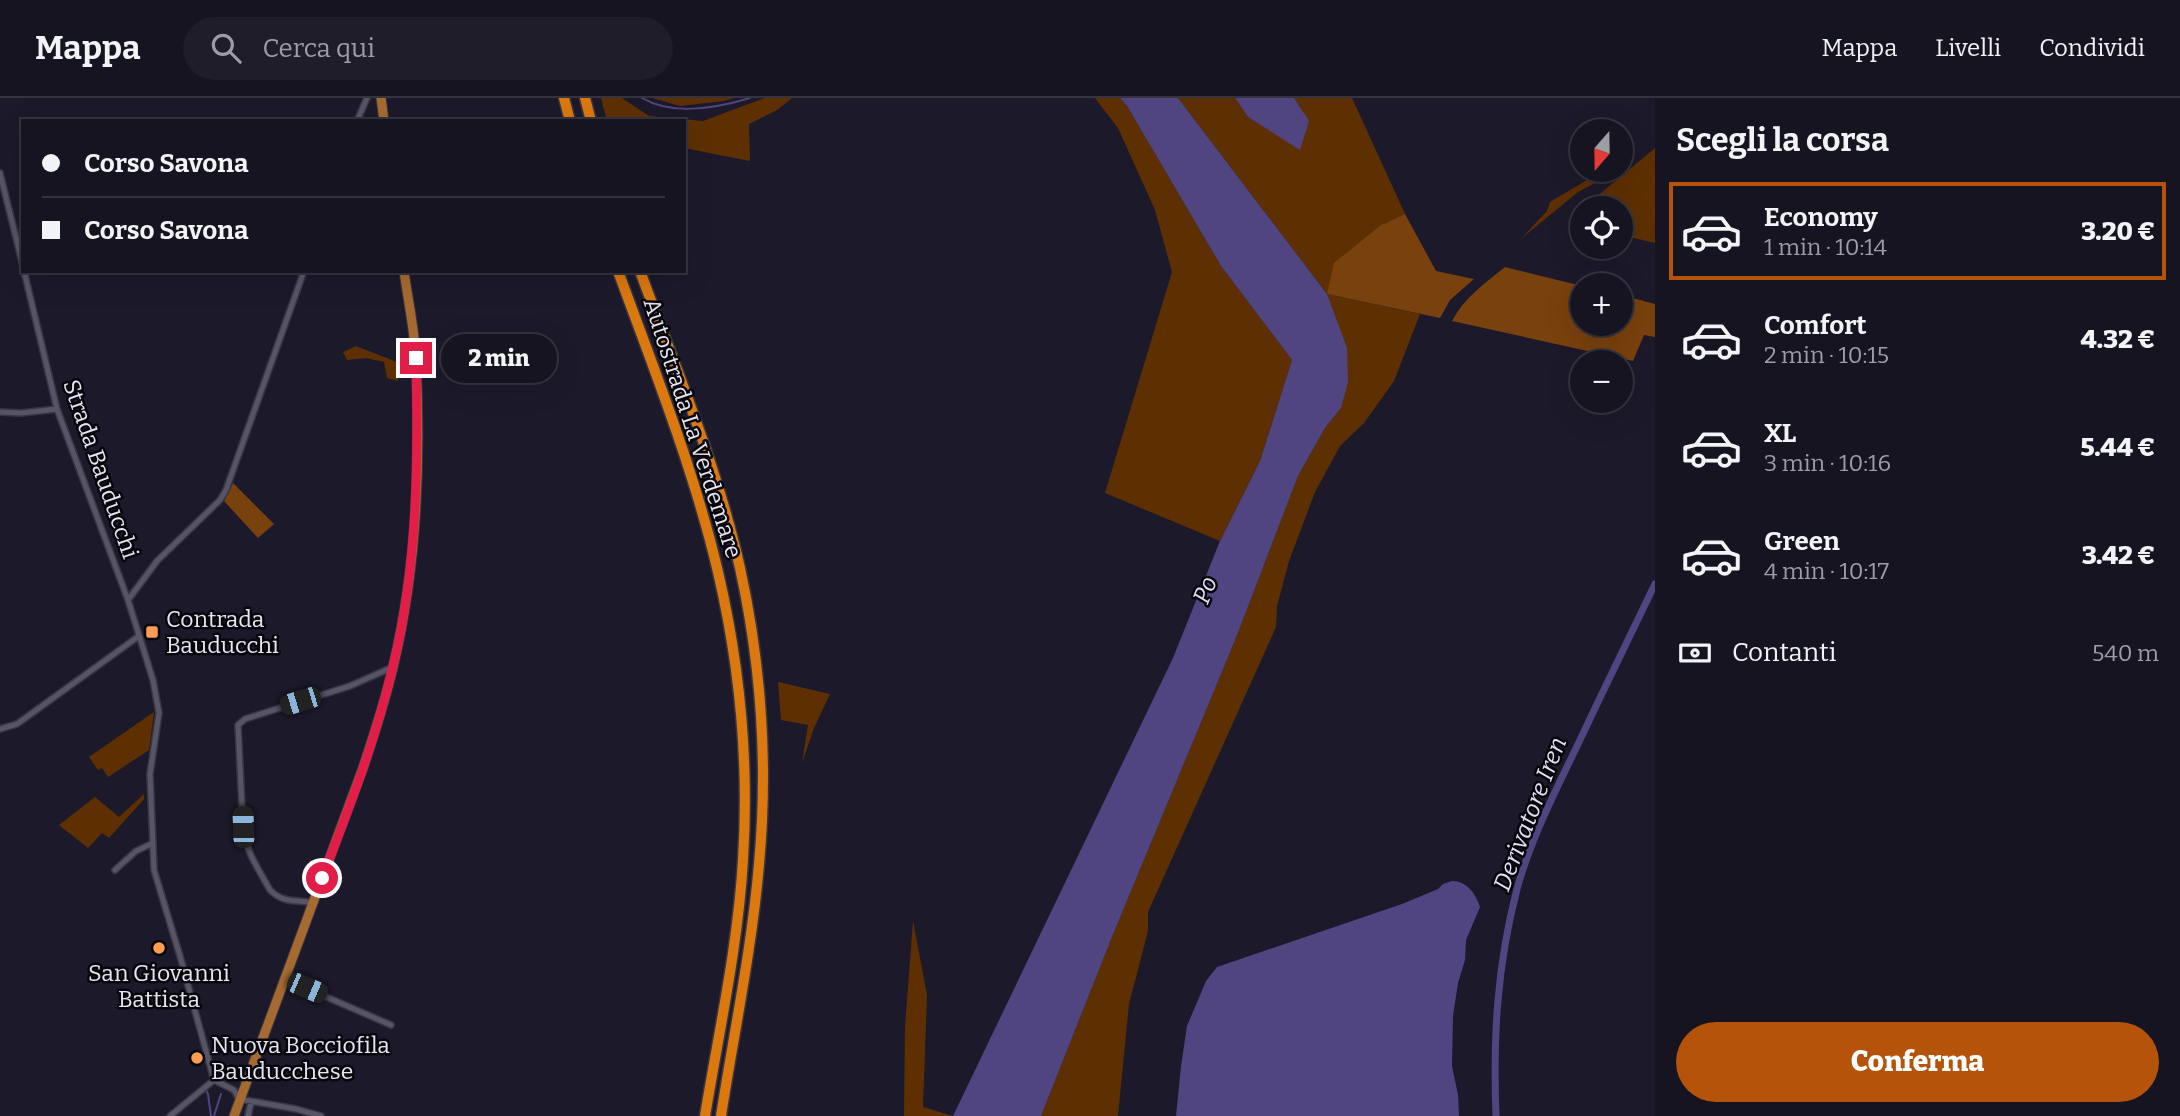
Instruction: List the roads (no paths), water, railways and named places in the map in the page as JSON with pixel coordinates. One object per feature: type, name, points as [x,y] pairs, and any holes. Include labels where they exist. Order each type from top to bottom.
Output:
[{"type":"highway","points":[[564,98],[569,119]]},
{"type":"highway","points":[[585,98],[590,119]]},
{"type":"highway","name":"Autostrada La Verdemare","points":[[619,273],[699,502],[718,569],[735,663],[743,743],[745,827],[738,916],[705,1116]]},
{"type":"highway","name":"Autostrada La Verdemare","points":[[641,273],[703,440],[724,507],[740,568],[755,653],[762,745],[762,829],[753,920],[721,1116]]},
{"type":"main road","points":[[381,98],[384,119]]},
{"type":"main road","points":[[234,1116],[363,768],[393,667],[410,567],[418,445],[416,358],[404,273]]},
{"type":"street","points":[[358,119],[366,98]]},
{"type":"street","points":[[0,173],[21,258]]},
{"type":"street","name":"Strada Bauducchi","points":[[24,273],[57,409],[128,600],[153,680],[159,713],[149,798],[154,870],[214,1080]]},
{"type":"street","points":[[128,600],[157,561],[220,500],[226,490],[303,273]]},
{"type":"street","points":[[0,412],[21,413],[57,409]]},
{"type":"street","points":[[0,729],[18,724],[139,636]]},
{"type":"street","points":[[313,903],[298,899],[282,900],[275,895],[249,853],[243,837],[239,725],[245,719],[350,687],[393,667]]},
{"type":"street","points":[[115,870],[136,851],[153,843]]},
{"type":"street","points":[[284,979],[391,1025]]},
{"type":"street","points":[[170,1116],[214,1080],[234,1090],[239,1099],[321,1116]]},
{"type":"street","points":[[248,1116],[251,1102]]},
{"type":"water","name":"Po","points":[[1120,98],[1178,98],[1327,294],[1347,348],[1348,382],[1341,408],[1325,428],[1298,476],[1236,638],[1041,1116],[953,1116],[1173,658],[1220,541],[1260,461],[1292,360],[1221,266]]},
{"type":"water","points":[[1235,98],[1294,98],[1309,121],[1300,150],[1248,117]]},
{"type":"water","points":[[1452,881],[1462,883],[1470,889],[1480,907],[1466,940],[1465,960],[1453,1016],[1452,1066],[1459,1116],[1176,1116],[1187,1026],[1206,981],[1217,967],[1402,904]]},
{"type":"waterway","points":[[642,98],[654,104],[681,109],[723,105],[750,98]]},
{"type":"waterway","name":"Derivatore Iren","points":[[1496,1116],[1498,1002],[1505,946],[1517,889],[1545,814],[1655,584]]},
{"type":"waterway","points":[[206,1090],[211,1116]]},
{"type":"waterway","points":[[214,1116],[221,1094]]},
{"type":"place","name":"Contrada Bauducchi","points":[[152,632]]},
{"type":"place","name":"San Giovanni Battista","points":[[159,948]]},
{"type":"place","name":"Nuova Bocciofila Bauducchese","points":[[197,1058]]}]
